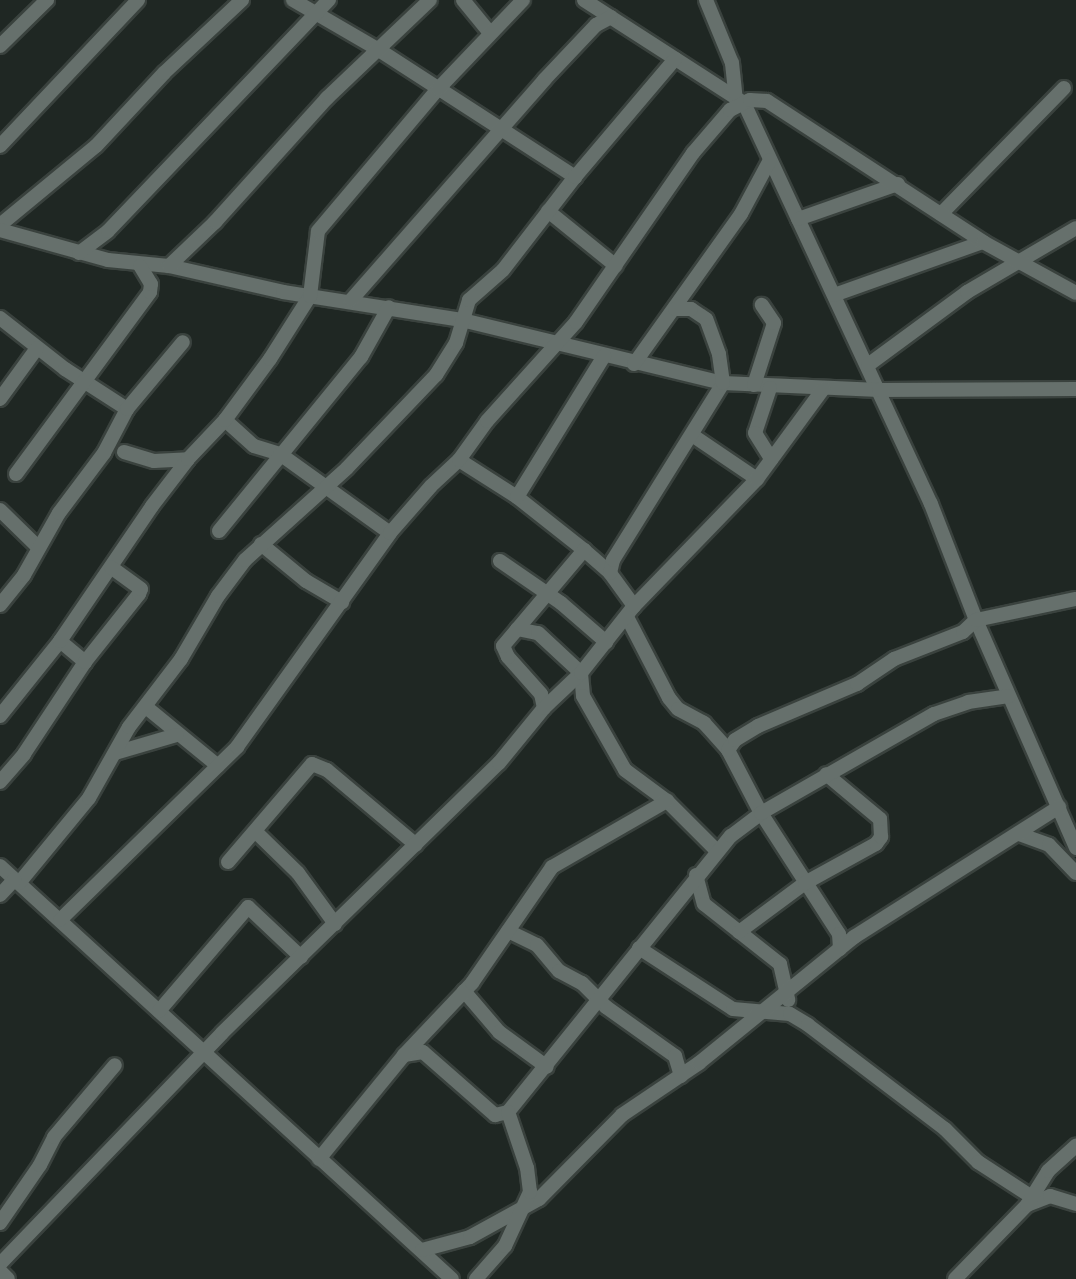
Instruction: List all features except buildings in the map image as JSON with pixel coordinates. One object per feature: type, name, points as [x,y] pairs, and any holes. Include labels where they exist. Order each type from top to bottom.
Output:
[{"type":"street","points":[[0,46],[46,0]]},
{"type":"street","points":[[0,146],[138,0]]},
{"type":"street","points":[[0,225],[96,146],[164,73],[242,0]]},
{"type":"street","points":[[293,0],[379,50],[574,177]]},
{"type":"street","points":[[79,253],[108,231],[245,92],[329,0]]},
{"type":"street","points":[[169,266],[215,222],[327,98],[430,0]]},
{"type":"street","points":[[463,0],[490,33]]},
{"type":"street","points":[[0,716],[60,641],[188,459],[225,420],[310,296],[318,231],[438,89],[454,75],[490,33],[523,0]]},
{"type":"street","points":[[584,0],[740,99],[767,101],[898,184],[983,242],[1076,293]]},
{"type":"street","points":[[706,0],[732,63],[740,99],[932,504],[976,620],[1076,848]]},
{"type":"street","points":[[596,25],[598,9]]},
{"type":"street","points":[[351,300],[501,128],[596,25],[611,17]]},
{"type":"street","points":[[0,895],[16,881],[89,798],[129,727],[181,659],[231,577],[261,544],[326,488],[436,375],[477,291],[503,270],[574,177],[675,59]]},
{"type":"street","points":[[451,97],[454,75]]},
{"type":"street","points":[[941,214],[1064,88]]},
{"type":"street","points":[[60,920],[218,766],[259,721],[390,533],[459,460],[487,421],[576,322],[693,153],[740,99]]},
{"type":"street","points":[[634,364],[753,196],[770,160]]},
{"type":"street","points":[[798,219],[898,184]]},
{"type":"street","points":[[548,211],[616,266]]},
{"type":"street","points":[[868,365],[908,332],[1015,261],[1076,228]]},
{"type":"street","points":[[0,230],[79,253],[140,266],[169,266],[310,296],[351,300],[445,318],[460,327],[556,342],[634,364],[723,383],[770,388],[879,390],[1076,389]]},
{"type":"street","points":[[834,295],[983,242]]},
{"type":"street","points":[[16,474],[86,384],[150,292],[150,284],[140,266]]},
{"type":"street","points":[[754,385],[774,323],[762,305]]},
{"type":"street","points":[[219,531],[361,357],[389,307]]},
{"type":"street","points":[[608,566],[723,383],[719,354],[706,318],[691,309],[675,309]]},
{"type":"street","points":[[0,318],[86,384],[128,409]]},
{"type":"street","points":[[576,322],[591,373]]},
{"type":"street","points":[[1,602],[24,575],[59,513],[115,436],[128,409],[183,342]]},
{"type":"street","points":[[0,399],[37,348]]},
{"type":"street","points":[[517,497],[591,373],[604,356]]},
{"type":"street","points":[[770,388],[755,433],[771,459]]},
{"type":"street","points":[[799,388],[808,407]]},
{"type":"street","points":[[0,1264],[203,1053],[499,763],[544,708],[581,673],[631,611],[757,479],[823,389]]},
{"type":"street","points":[[225,420],[254,446],[280,454],[390,533]]},
{"type":"street","points":[[692,435],[757,479]]},
{"type":"street","points":[[115,436],[124,452]]},
{"type":"street","points":[[104,453],[124,452],[154,461],[188,459]]},
{"type":"street","points":[[459,460],[517,497],[608,566],[631,611],[669,698],[728,743],[761,813],[834,926],[841,939],[840,949]]},
{"type":"street","points":[[0,510],[39,548]]},
{"type":"street","points":[[261,544],[306,581],[342,602]]},
{"type":"street","points":[[544,708],[541,694],[504,652],[503,646],[584,550]]},
{"type":"street","points":[[500,561],[547,594],[606,642]]},
{"type":"street","points":[[0,782],[30,746],[85,662],[115,628],[141,589],[111,567]]},
{"type":"street","points":[[728,743],[784,713],[857,684],[894,659],[963,632],[976,620],[1076,599]]},
{"type":"street","points":[[517,630],[538,633],[581,673],[583,696],[625,770],[667,801],[716,850]]},
{"type":"street","points":[[60,641],[85,662]]},
{"type":"street","points":[[541,694],[560,693],[583,696]]},
{"type":"street","points":[[404,1054],[423,1052],[495,1115],[508,1112],[547,1067],[716,850],[761,813],[826,774],[949,708],[1009,696]]},
{"type":"street","points":[[146,707],[176,735],[218,766]]},
{"type":"street","points":[[115,753],[176,735]]},
{"type":"street","points":[[228,862],[257,833],[308,767],[316,764],[416,845]]},
{"type":"street","points":[[739,932],[805,883],[876,844],[881,837],[880,819],[826,774]]},
{"type":"street","points":[[320,1159],[404,1054],[464,991],[552,867],[667,801]]},
{"type":"street","points":[[422,1250],[470,1237],[524,1209],[581,1160],[611,1124],[681,1076],[854,937],[1059,807]]},
{"type":"street","points":[[257,833],[298,873],[335,924]]},
{"type":"street","points":[[1018,834],[1049,845],[1076,873]]},
{"type":"street","points":[[0,866],[452,1279]]},
{"type":"street","points":[[696,875],[704,904],[780,963],[790,1014]]},
{"type":"street","points":[[159,1011],[248,907],[301,957]]},
{"type":"street","points":[[834,926],[854,937]]},
{"type":"street","points":[[508,931],[537,945],[559,971],[601,998],[606,1007],[675,1056],[681,1076]]},
{"type":"street","points":[[639,948],[725,1006],[742,1011],[765,1010],[790,1014],[859,1060],[900,1097],[945,1129],[978,1162],[1030,1201]]},
{"type":"street","points":[[464,991],[499,1032],[547,1067]]},
{"type":"street","points":[[0,1223],[40,1165],[54,1137],[115,1065]]},
{"type":"street","points":[[476,1279],[498,1257],[524,1209],[530,1182],[508,1112]]},
{"type":"street","points":[[955,1279],[1030,1201],[1048,1171],[1076,1146]]},
{"type":"street","points":[[1030,1201],[1050,1196],[1076,1204]]},
{"type":"street","points":[[0,1271],[8,1279]]}]
